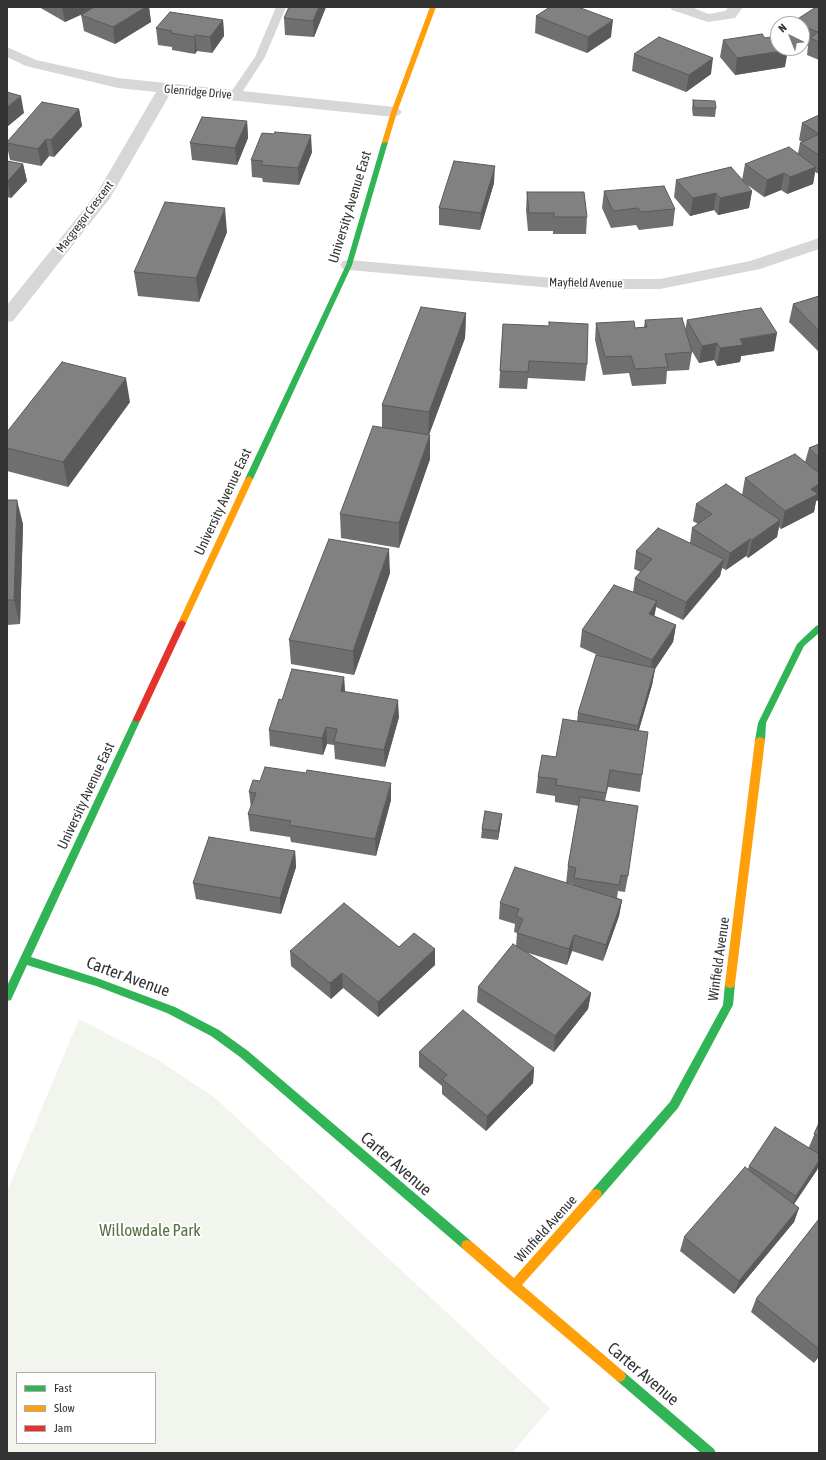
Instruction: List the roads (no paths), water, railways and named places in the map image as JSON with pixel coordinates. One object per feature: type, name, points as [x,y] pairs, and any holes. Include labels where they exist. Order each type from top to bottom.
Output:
[{"type":"main road","name":"University Avenue East","points":[[7,997],[349,265],[394,112],[433,7]]},
{"type":"main road","name":"Winfield Avenue","points":[[514,1286],[674,1105],[728,1005],[762,723],[801,644],[819,628]]},
{"type":"main road","name":"Carter Avenue","points":[[25,960],[97,982],[164,1007],[215,1033],[244,1054],[710,1453]]},
{"type":"street","points":[[677,7],[708,18],[730,15],[736,7]]},
{"type":"street","name":"Glenridge Drive","points":[[7,51],[31,63],[118,83],[394,112]]},
{"type":"street","name":"Macgregor Crescent","points":[[7,317],[104,195],[165,89]]},
{"type":"street","name":"Mayfield Avenue","points":[[349,265],[564,284],[660,284],[754,265],[819,243]]},
{"type":"lane","points":[[235,96],[260,57],[281,7]]},
{"type":"park label","name":"Willowdale Park","points":[[150,1231]]}]
